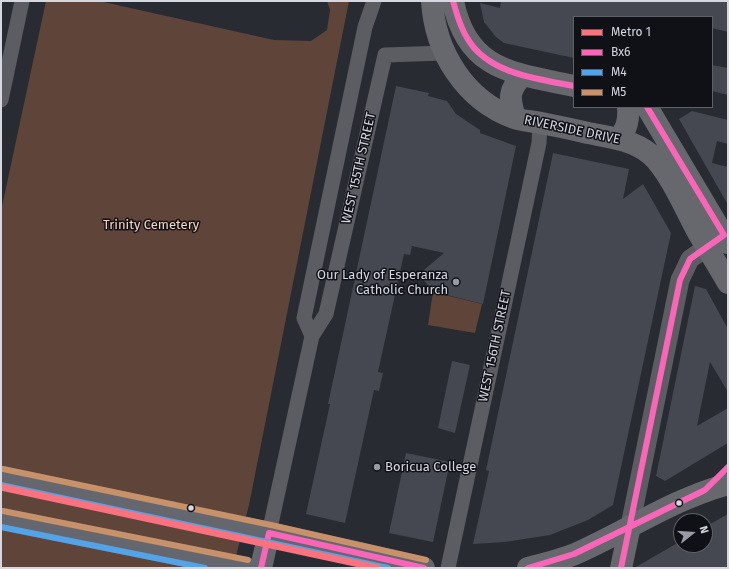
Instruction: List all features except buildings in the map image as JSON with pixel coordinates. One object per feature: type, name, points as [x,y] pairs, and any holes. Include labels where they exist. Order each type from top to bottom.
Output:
[{"type":"main road","name":"RIVERSIDE DRIVE","points":[[432,1],[436,26],[444,53],[453,69],[470,90],[492,108],[515,118],[619,139],[641,149],[656,160],[681,199],[720,242]]},
{"type":"main road","points":[[453,1],[458,25],[470,45],[487,60],[523,75],[573,86]]},
{"type":"main road","points":[[515,118],[510,99],[511,93],[516,82],[523,75]]},
{"type":"main road","points":[[619,139],[626,130],[629,119],[628,108]]},
{"type":"main road","name":"RIVERSIDE DRIVE","points":[[648,108],[720,242],[728,284]]},
{"type":"main road","points":[[705,490],[728,468]]},
{"type":"main road","points":[[1,477],[269,533],[424,568]]},
{"type":"main road","points":[[528,568],[574,554],[705,490],[728,484]]},
{"type":"main road","points":[[1,519],[246,568]]},
{"type":"main road","points":[[621,568],[630,526]]},
{"type":"main road","name":"WEST 155TH STREET","points":[[261,568],[269,533]]},
{"type":"street","points":[[1,100],[22,1]]},
{"type":"street","name":"WEST 155TH STREET","points":[[312,336],[304,318],[366,27],[374,1]]},
{"type":"street","name":"WEST 155TH STREET","points":[[269,533],[312,336],[326,314],[385,55],[444,53]]},
{"type":"street","name":"WEST 156TH STREET","points":[[448,568],[537,151],[540,123]]},
{"type":"street","points":[[630,526],[680,280],[690,259],[720,242]]},
{"type":"green space","name":"Trinity Cemetery","points":[[46,1],[99,1],[274,40],[311,41],[327,30],[330,10],[327,1],[349,1],[249,505],[233,568],[1,568],[1,211]]},
{"type":"green space","points":[[433,292],[482,304],[475,333],[428,325]]},
{"type":"metro line","name":"1","points":[[1,487],[378,568]]},
{"type":"transit line","name":"Bx6","points":[[453,1],[466,36],[478,52],[489,61],[516,73],[573,86]]},
{"type":"transit line","name":"Bx6","points":[[621,568],[680,280],[690,259],[724,235],[648,108]]},
{"type":"transit line","name":"Bx6","points":[[528,568],[574,554],[705,490],[728,467]]},
{"type":"transit line","name":"M5","points":[[3,469],[271,525],[426,560]]},
{"type":"transit line","name":"M4","points":[[1,485],[388,568]]},
{"type":"transit line","name":"M5","points":[[3,511],[248,560]]},
{"type":"transit line","name":"M4","points":[[1,527],[205,568]]},
{"type":"transit line","name":"Bx6","points":[[261,568],[269,533],[424,568]]},
{"type":"place","name":"Our Lady of Esperanza Catholic Church","points":[[456,282]]},
{"type":"place","name":"Boricua College","points":[[377,467]]}]
